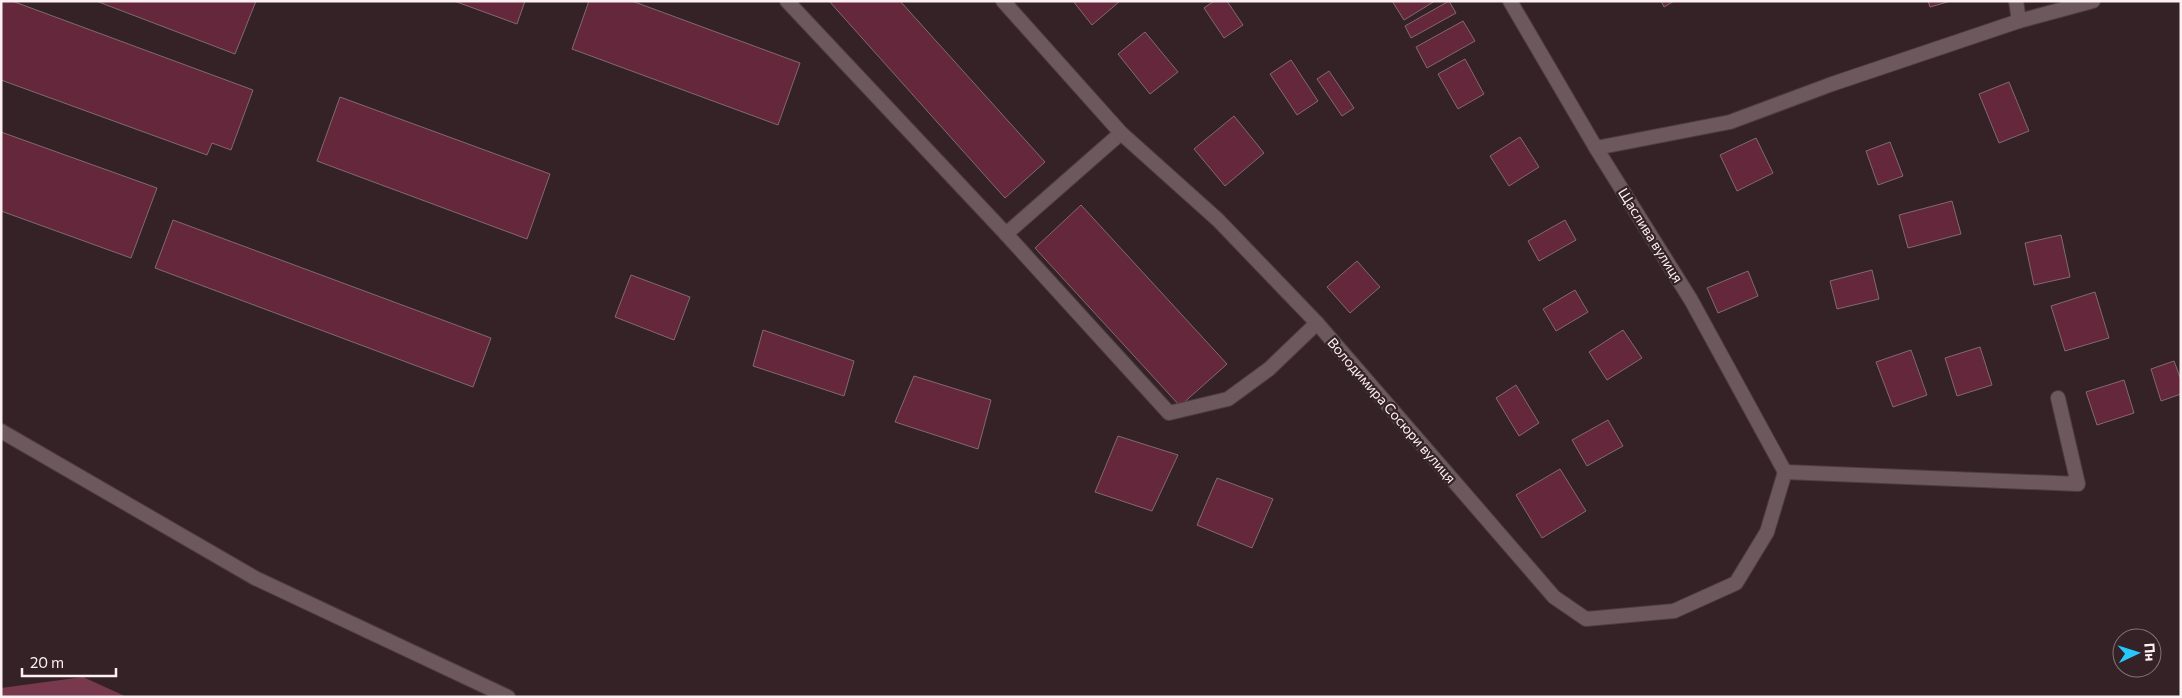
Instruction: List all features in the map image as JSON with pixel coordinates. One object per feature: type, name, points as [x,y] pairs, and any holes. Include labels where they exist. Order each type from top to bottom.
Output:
[{"type":"street","points":[[787,1],[1006,234],[1169,413],[1228,399],[1269,369],[1317,323]]},
{"type":"street","name":"Володимира Сосюри вулиця","points":[[1003,1],[1121,133],[1218,220],[1317,323],[1554,597],[1586,619],[1674,611],[1736,583],[1767,532],[1785,472]]},
{"type":"street","name":"Щаслива вулиця","points":[[1510,1],[1596,148],[1691,300],[1785,472]]},
{"type":"street","points":[[2016,1],[2019,22]]},
{"type":"street","points":[[1596,148],[1730,122],[1832,84],[2019,22],[2093,1]]},
{"type":"street","points":[[1006,234],[1121,133]]},
{"type":"street","points":[[1785,472],[2078,484],[2058,398]]},
{"type":"street","points":[[1,431],[255,578],[508,697]]},
{"type":"shaded area","points":[[83,677],[127,697],[1,697],[1,688]]},
{"type":"building","points":[[1,1],[12,1],[253,90],[231,150],[212,143],[207,155],[1,80]]},
{"type":"building","points":[[96,1],[256,1],[235,54]]},
{"type":"building","points":[[454,1],[525,1],[517,24]]},
{"type":"building","points":[[589,1],[632,1],[800,63],[778,125],[572,49]]},
{"type":"building","points":[[829,1],[900,1],[1045,162],[1005,198]]},
{"type":"building","points":[[1073,1],[1120,1],[1092,25]]},
{"type":"building","points":[[1214,1],[1227,1],[1243,25],[1224,38],[1204,8]]},
{"type":"building","points":[[1392,1],[1435,1],[1404,20]]},
{"type":"building","points":[[1449,1],[1456,13],[1411,38],[1405,26]]},
{"type":"building","points":[[1661,1],[1674,1],[1664,7]]},
{"type":"building","points":[[1928,1],[1951,1],[1930,7]]},
{"type":"building","points":[[1463,21],[1475,41],[1427,68],[1416,47]]},
{"type":"building","points":[[1145,32],[1178,72],[1150,94],[1118,54]]},
{"type":"building","points":[[1465,59],[1484,94],[1458,109],[1438,74]]},
{"type":"building","points":[[1291,60],[1318,101],[1297,115],[1270,74]]},
{"type":"building","points":[[1329,71],[1354,108],[1342,116],[1317,79]]},
{"type":"building","points":[[2009,82],[2029,131],[1999,143],[1979,94]]},
{"type":"building","points":[[340,97],[550,174],[527,239],[317,161]]},
{"type":"building","points":[[1234,116],[1264,153],[1225,186],[1194,149]]},
{"type":"building","points":[[1,132],[157,188],[131,258],[1,211]]},
{"type":"building","points":[[1520,137],[1539,167],[1509,186],[1490,156]]},
{"type":"building","points":[[1756,138],[1773,173],[1737,191],[1720,155]]},
{"type":"building","points":[[1890,142],[1903,176],[1878,185],[1866,151]]},
{"type":"building","points":[[1952,201],[1961,234],[1908,248],[1899,215]]},
{"type":"building","points":[[1081,205],[1227,364],[1180,406],[1035,248]]},
{"type":"building","points":[[173,220],[491,338],[473,387],[155,268]]},
{"type":"building","points":[[1565,220],[1576,240],[1539,261],[1528,241]]},
{"type":"building","points":[[2061,235],[2070,277],[2034,285],[2025,243]]},
{"type":"building","points":[[1357,261],[1380,287],[1350,313],[1327,287]]},
{"type":"building","points":[[1872,270],[1879,299],[1837,309],[1830,281]]},
{"type":"building","points":[[1748,271],[1758,296],[1718,313],[1707,288]]},
{"type":"building","points":[[631,275],[690,297],[674,340],[615,317]]},
{"type":"building","points":[[1575,290],[1588,312],[1556,331],[1543,309]]},
{"type":"building","points":[[2095,292],[2109,338],[2065,351],[2051,306]]},
{"type":"building","points":[[763,330],[854,361],[844,396],[753,366]]},
{"type":"building","points":[[1623,330],[1642,358],[1607,380],[1589,352]]},
{"type":"building","points":[[1980,347],[1992,385],[1957,396],[1945,358]]},
{"type":"building","points":[[1911,350],[1927,395],[1893,407],[1876,362]]},
{"type":"building","points":[[2174,361],[2181,380],[2181,394],[2161,401],[2151,369]]},
{"type":"building","points":[[914,376],[991,400],[978,449],[895,422]]},
{"type":"building","points":[[2124,380],[2134,413],[2097,425],[2086,392]]},
{"type":"building","points":[[1516,385],[1539,423],[1519,436],[1496,398]]},
{"type":"building","points":[[1608,420],[1623,446],[1587,466],[1572,440]]},
{"type":"building","points":[[1118,436],[1178,455],[1152,511],[1095,492]]},
{"type":"building","points":[[1560,469],[1586,511],[1542,538],[1516,495]]},
{"type":"building","points":[[1217,478],[1273,499],[1252,548],[1197,525]]}]
